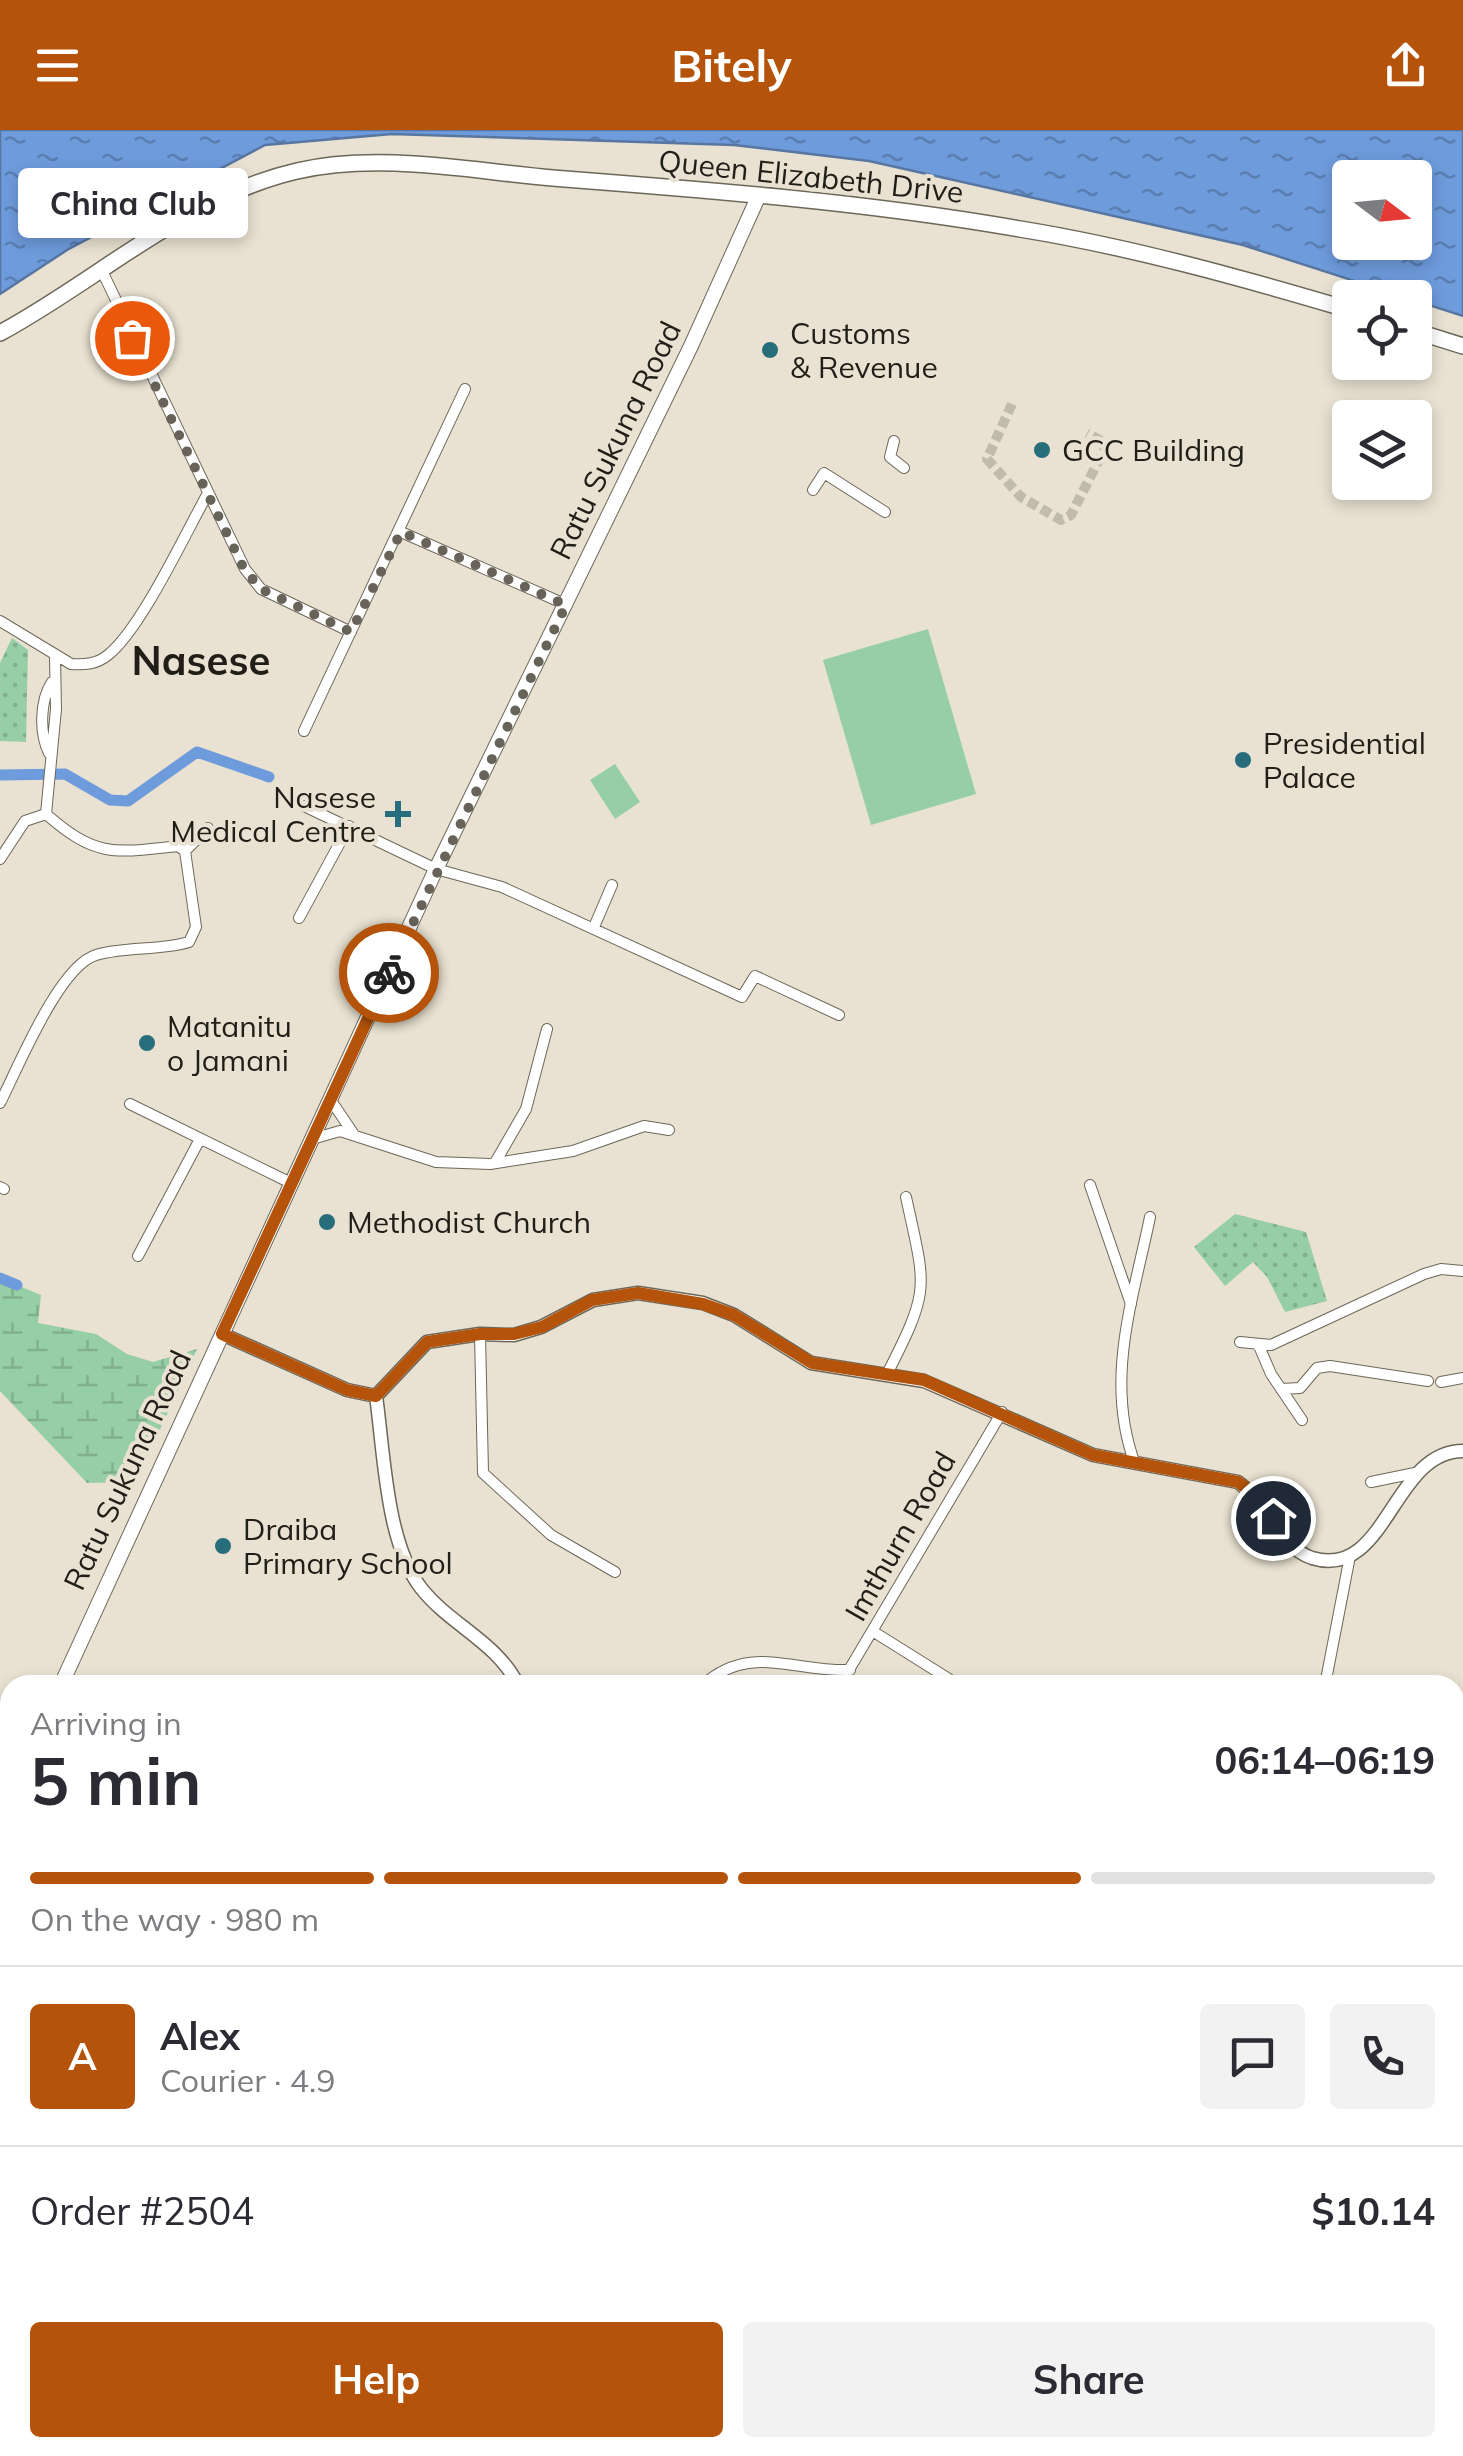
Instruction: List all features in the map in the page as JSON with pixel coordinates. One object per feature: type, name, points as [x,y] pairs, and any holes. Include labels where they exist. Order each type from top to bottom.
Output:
[{"type":"main road","name":"Queen Elizabeth Drive","points":[[0,332],[103,273],[168,225],[236,189],[300,170],[382,164],[760,195],[1024,229],[1246,279],[1332,305]]},
{"type":"main road","name":"Ratu Sukuna Road","points":[[66,1675],[436,869],[760,195]]},
{"type":"main road","points":[[1432,336],[1463,346]]},
{"type":"street","points":[[103,273],[244,569],[261,589],[351,632]]},
{"type":"street","points":[[304,731],[466,389]]},
{"type":"street","points":[[894,442],[890,458],[904,468]]},
{"type":"street","points":[[813,490],[824,473],[884,512]]},
{"type":"street","points":[[0,621],[55,658],[84,665],[108,656],[136,620],[208,495]]},
{"type":"street","points":[[401,532],[566,605]]},
{"type":"street","points":[[46,814],[49,753],[42,739],[46,690],[52,682],[55,658]]},
{"type":"street","points":[[304,806],[436,869],[502,886],[742,997],[755,976],[838,1015]]},
{"type":"street","points":[[46,814],[76,840],[117,853],[178,846],[185,850]]},
{"type":"street","points":[[0,859],[24,821],[46,814]]},
{"type":"street","points":[[299,918],[349,826]]},
{"type":"street","points":[[185,850],[208,828]]},
{"type":"street","points":[[0,1103],[58,993],[82,960],[99,954],[189,942],[196,927],[185,850]]},
{"type":"street","points":[[594,928],[612,886]]},
{"type":"street","points":[[496,1161],[526,1109],[548,1029]]},
{"type":"street","points":[[330,1099],[353,1134]]},
{"type":"street","points":[[130,1104],[291,1183]]},
{"type":"street","points":[[312,1138],[340,1131],[436,1162],[496,1161],[573,1151],[644,1126],[669,1130]]},
{"type":"street","points":[[138,1256],[200,1139]]},
{"type":"street","points":[[1090,1185],[1132,1305]]},
{"type":"street","points":[[887,1374],[919,1311],[924,1284],[906,1196]]},
{"type":"street","points":[[1136,1464],[1127,1442],[1119,1366],[1150,1217]]},
{"type":"street","points":[[1240,1342],[1271,1345],[1424,1274],[1463,1271]]},
{"type":"street","points":[[376,1396],[427,1342],[480,1334],[514,1334],[542,1327],[592,1300],[651,1294],[703,1304],[734,1315],[812,1363],[924,1380],[1093,1455],[1238,1482],[1255,1494],[1288,1542],[1310,1557],[1350,1556]]},
{"type":"street","points":[[222,1334],[347,1390],[376,1396]]},
{"type":"street","points":[[480,1334],[483,1472],[551,1535],[614,1572]]},
{"type":"street","points":[[1259,1346],[1302,1420]]},
{"type":"street","points":[[1281,1389],[1300,1388],[1317,1368],[1330,1366],[1428,1381]]},
{"type":"street","points":[[1441,1382],[1463,1378]]},
{"type":"street","points":[[376,1396],[404,1560],[421,1588],[507,1662],[513,1675]]},
{"type":"street","name":"Imthurn Road","points":[[847,1675],[1002,1412]]},
{"type":"street","points":[[1327,1675],[1331,1636],[1350,1556],[1383,1526],[1415,1473],[1440,1452],[1463,1450]]},
{"type":"street","points":[[1371,1482],[1415,1473]]},
{"type":"street","points":[[874,1632],[944,1675]]},
{"type":"street","points":[[717,1675],[730,1666],[755,1659],[818,1671],[850,1670]]},
{"type":"green space","points":[[928,629],[976,794],[871,825],[823,660]]},
{"type":"green space","points":[[12,638],[28,650],[26,742],[0,741],[0,663]]},
{"type":"green space","points":[[615,764],[640,802],[615,819],[590,780]]},
{"type":"green space","points":[[1235,1214],[1306,1232],[1327,1301],[1285,1312],[1267,1277],[1253,1262],[1225,1286],[1194,1247]]},
{"type":"green space","points":[[0,1278],[41,1295],[38,1323],[96,1334],[127,1354],[153,1362],[197,1349],[136,1482],[87,1483],[0,1391]]},
{"type":"water","points":[[0,130],[1463,130],[1463,316],[1432,306],[1432,280],[1351,280],[1243,245],[869,161],[734,145],[392,134],[265,145],[67,250],[0,294]]},
{"type":"waterway","points":[[0,775],[65,774],[110,800],[128,801],[197,752],[269,777]]},
{"type":"waterway","points":[[0,1278],[17,1285]]},
{"type":"tunnel","points":[[1012,404],[987,459],[1021,497],[1061,520],[1071,515],[1107,444],[1087,433]]},
{"type":"way so far","points":[[132,338],[244,569],[261,589],[351,632],[401,532],[566,605],[389,973]]},
{"type":"place","name":"China Club","points":[[132,338]]},
{"type":"place","name":"Customs & Revenue","points":[[770,350]]},
{"type":"place","name":"GCC Building","points":[[1042,450]]},
{"type":"place","name":"Presidential Palace","points":[[1243,760]]},
{"type":"place","name":"Nasese Medical Centre","points":[[398,814]]},
{"type":"place","name":"Matanitu o Jamani","points":[[147,1043]]},
{"type":"place","name":"Methodist Church","points":[[327,1222]]},
{"type":"place","name":"Draiba Primary School","points":[[223,1546]]},
{"type":"district","name":"Nasese","points":[[201,660]]},
{"type":"route","points":[[389,973],[222,1334],[347,1390],[376,1396],[427,1342],[480,1334],[514,1334],[542,1327],[592,1300],[638,1293],[664,1296],[734,1315],[790,1353],[812,1363],[924,1380],[1093,1455],[1238,1482],[1255,1494],[1273,1518]]}]
